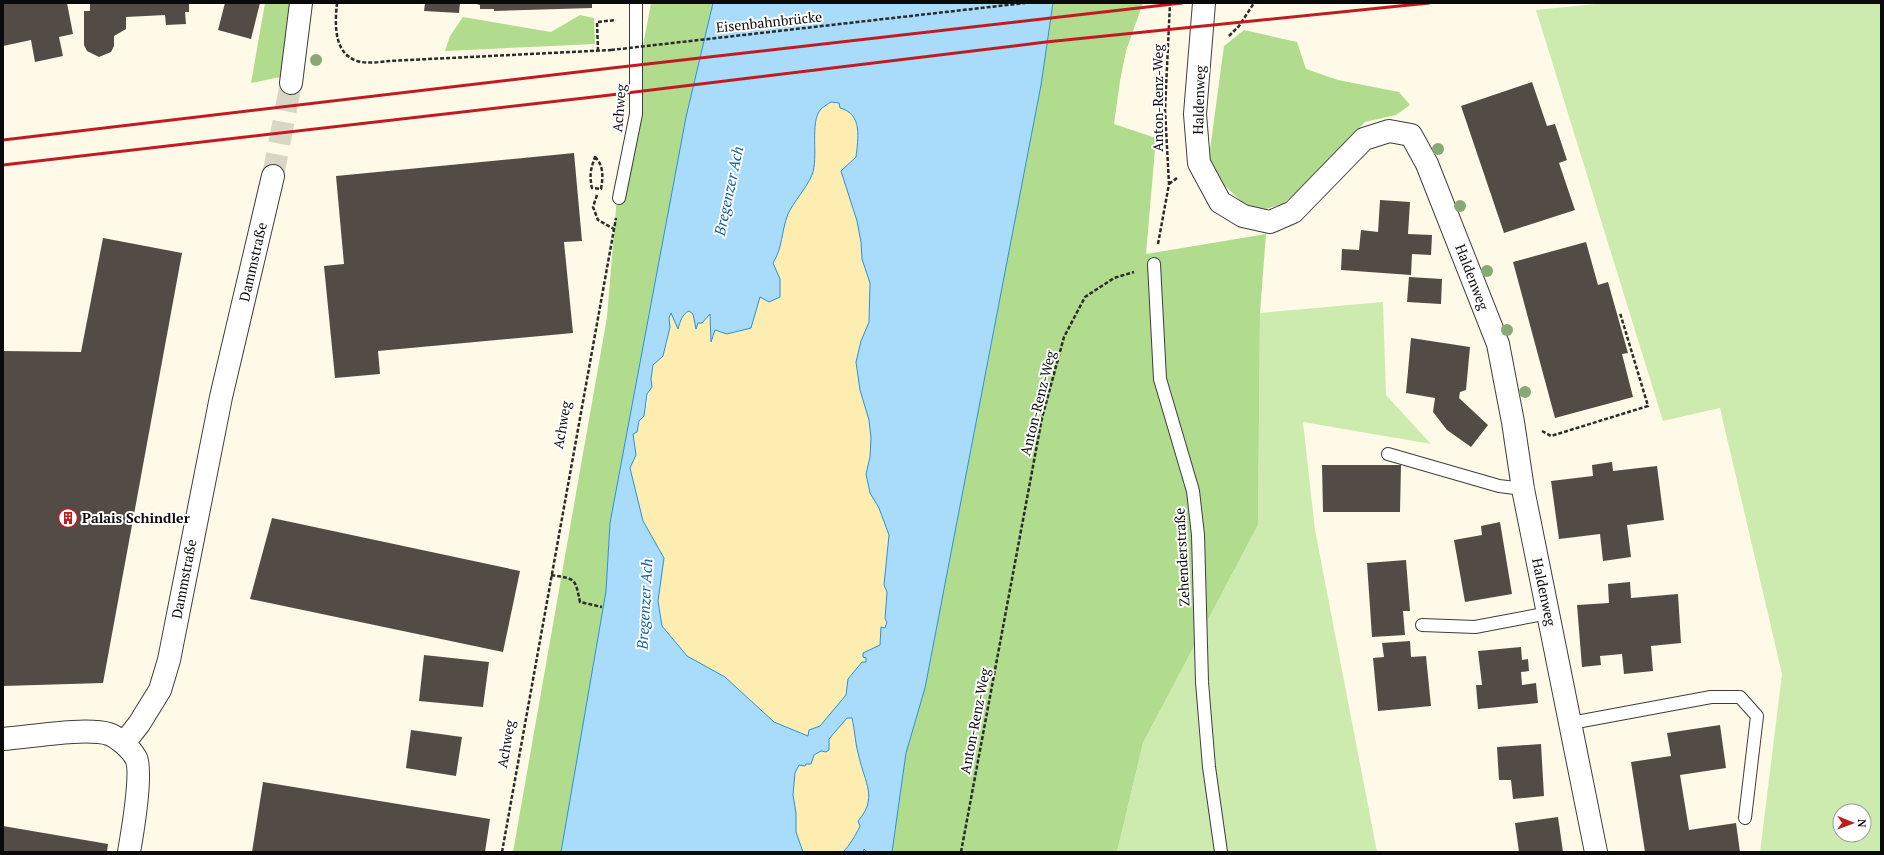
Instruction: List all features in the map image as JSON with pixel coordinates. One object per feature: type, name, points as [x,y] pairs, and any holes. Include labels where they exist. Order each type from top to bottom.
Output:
[{"type":"street","points":[[290,83],[301,3]]},
{"type":"street","name":"Haldenweg","points":[[1204,3],[1195,114],[1199,163],[1220,202],[1243,216],[1270,222],[1294,212],[1364,139],[1388,131],[1411,135],[1427,164],[1498,344],[1513,422],[1523,488],[1596,852]]},
{"type":"street","name":"Dammstraße","points":[[124,743],[139,724],[160,690],[169,660],[221,397],[273,176]]},
{"type":"street","points":[[3,739],[86,732],[110,734],[124,743],[137,759],[138,790],[129,852]]},
{"type":"lane","name":"Achweg","points":[[619,198],[624,181],[636,114],[636,3]]},
{"type":"lane","name":"Zehenderstraße","points":[[1154,264],[1160,379],[1192,491],[1198,535],[1202,682],[1209,767],[1221,852]]},
{"type":"lane","points":[[1388,454],[1499,486],[1523,488]]},
{"type":"lane","points":[[1422,625],[1474,627],[1549,613]]},
{"type":"lane","points":[[1571,723],[1711,697],[1740,697],[1757,716],[1745,818]]},
{"type":"path","name":"Eisenbahnbrücke","points":[[337,3],[336,31],[340,46],[346,54],[357,61],[378,62],[598,52],[1025,3]]},
{"type":"path","name":"Anton-Renz-Weg","points":[[961,852],[1042,418],[1064,337],[1085,297],[1114,278],[1154,264],[1169,184],[1165,110],[1170,3]]},
{"type":"path","points":[[598,52],[597,22],[636,18]]},
{"type":"path","points":[[598,189],[592,188],[590,175],[590,168],[595,156],[601,165],[603,178],[601,189],[598,189],[594,207],[598,220],[614,229]]},
{"type":"path","name":"Achweg","points":[[502,852],[619,198]]},
{"type":"path","points":[[1542,431],[1551,436],[1648,406],[1620,313]]},
{"type":"path","points":[[551,575],[571,578],[576,584],[580,602],[602,607]]},
{"type":"green space","points":[[265,3],[296,3],[291,33],[280,77],[251,83]]},
{"type":"green space","points":[[651,3],[713,3],[686,117],[610,523],[606,591],[561,852],[513,852],[607,317],[619,172]]},
{"type":"green space","points":[[1053,3],[1143,3],[1126,51],[1114,124],[1156,138],[1146,254],[1266,234],[1260,313],[1258,525],[1143,743],[1117,852],[892,852],[906,753],[925,688],[1041,85]]},
{"type":"green space","points":[[1605,3],[1881,3],[1881,852],[1760,852],[1782,674],[1720,408],[1663,421],[1536,10]]},
{"type":"green space","points":[[580,15],[594,18],[595,44],[445,51],[450,36],[463,17],[551,32]]},
{"type":"green space","points":[[1244,30],[1297,42],[1306,69],[1338,80],[1399,92],[1410,105],[1396,115],[1365,122],[1313,177],[1283,204],[1266,209],[1246,206],[1225,186],[1209,157],[1224,46]]},
{"type":"green space","points":[[1383,302],[1386,395],[1431,444],[1303,422],[1315,530],[1377,852],[1117,852],[1143,743],[1258,525],[1260,313]]},
{"type":"sand","points":[[831,102],[841,105],[848,110],[856,123],[857,131],[856,157],[841,171],[857,221],[861,242],[862,259],[870,283],[869,322],[861,341],[860,390],[869,420],[871,438],[870,457],[866,474],[870,493],[879,508],[890,535],[884,585],[887,592],[885,619],[887,622],[885,629],[881,627],[880,645],[870,649],[866,662],[862,662],[848,679],[846,695],[820,726],[809,730],[808,736],[774,722],[725,677],[687,656],[662,626],[658,601],[664,558],[643,521],[630,468],[635,455],[633,433],[637,432],[647,405],[649,392],[652,387],[651,379],[653,365],[663,356],[670,327],[669,318],[671,313],[678,328],[683,316],[689,311],[693,314],[696,328],[698,323],[702,323],[710,314],[712,340],[715,330],[760,297],[780,279],[773,263],[780,245],[788,214],[812,175],[815,159],[815,131],[817,115],[821,109]]},
{"type":"sand","points":[[847,718],[852,718],[856,748],[867,783],[869,798],[867,805],[864,813],[858,821],[860,826],[857,833],[846,850],[843,852],[803,852],[796,832],[796,813],[793,795],[795,773],[799,765],[806,763],[819,752]]},
{"type":"water","name":"Bregenzer Ach","points":[[713,3],[1053,3],[1041,85],[925,688],[906,753],[892,852],[867,852],[864,849],[863,852],[843,852],[848,847],[860,826],[858,821],[864,813],[869,797],[867,783],[858,752],[852,718],[847,718],[829,739],[829,750],[826,752],[821,751],[814,755],[811,764],[806,764],[805,766],[799,765],[795,773],[793,795],[796,813],[796,832],[803,852],[561,852],[606,591],[610,523],[686,117]],"holes":[[[831,102],[839,103],[840,108],[847,111],[856,121],[858,135],[856,157],[841,171],[857,221],[861,242],[862,259],[870,283],[869,322],[861,341],[856,362],[860,390],[869,420],[871,438],[870,457],[866,474],[870,493],[879,508],[889,535],[884,585],[887,592],[885,619],[887,622],[885,628],[881,627],[880,645],[863,653],[863,657],[866,658],[866,662],[862,662],[848,679],[846,695],[820,726],[809,730],[808,736],[774,722],[725,677],[687,656],[662,626],[658,601],[664,558],[643,521],[630,468],[636,455],[633,434],[637,432],[639,421],[644,416],[647,394],[652,387],[651,379],[653,365],[663,356],[670,327],[669,318],[671,313],[678,329],[683,316],[689,311],[693,314],[696,329],[698,323],[702,323],[710,314],[711,342],[715,330],[727,334],[751,328],[760,297],[769,302],[780,297],[780,279],[773,263],[779,251],[788,214],[812,175],[815,159],[815,131],[817,115],[821,109]]]},
{"type":"building","points":[[3,3],[67,3],[73,34],[59,37],[63,56],[35,62],[31,40],[3,46]]},
{"type":"building","points":[[90,3],[189,3],[189,12],[185,12],[186,24],[166,25],[165,15],[126,17],[126,29],[114,36],[114,46],[111,52],[99,57],[87,51],[84,45],[84,11],[90,11]]},
{"type":"building","points":[[225,3],[260,3],[251,39],[218,30]]},
{"type":"building","points":[[425,3],[460,3],[459,13],[424,11]]},
{"type":"building","points":[[473,3],[592,3],[592,8],[494,11],[494,9],[480,9],[480,5]]},
{"type":"building","points":[[1532,82],[1547,126],[1555,124],[1567,160],[1559,163],[1575,210],[1504,233],[1461,106]]},
{"type":"building","points":[[574,153],[582,241],[564,242],[573,333],[378,351],[380,374],[335,378],[324,266],[344,264],[336,176]]},
{"type":"building","points":[[1380,200],[1410,202],[1408,234],[1432,235],[1431,255],[1412,254],[1411,275],[1341,270],[1342,249],[1359,250],[1361,230],[1378,232]]},
{"type":"building","name":"Palais Schindler","points":[[103,238],[182,253],[103,683],[3,686],[3,351],[81,352]]},
{"type":"building","points":[[1586,242],[1598,285],[1608,282],[1628,353],[1622,354],[1633,397],[1555,418],[1513,262]]},
{"type":"building","points":[[1409,277],[1442,279],[1441,304],[1407,302]]},
{"type":"building","points":[[1411,338],[1470,347],[1466,390],[1460,392],[1459,398],[1488,425],[1471,447],[1447,430],[1433,412],[1435,398],[1406,393]]},
{"type":"building","points":[[1612,462],[1613,471],[1657,466],[1664,520],[1627,525],[1631,557],[1603,561],[1600,534],[1559,539],[1551,481],[1593,476],[1592,465]]},
{"type":"building","points":[[1322,465],[1401,465],[1400,512],[1323,512]]},
{"type":"building","points":[[272,518],[520,571],[503,652],[250,599]]},
{"type":"building","points":[[1500,522],[1512,594],[1465,602],[1454,540],[1482,535],[1481,526]]},
{"type":"building","points":[[1406,560],[1410,611],[1403,611],[1405,635],[1372,637],[1367,563]]},
{"type":"building","points":[[1630,582],[1631,598],[1678,594],[1681,643],[1651,646],[1653,671],[1624,674],[1622,654],[1600,656],[1601,665],[1582,667],[1577,605],[1609,603],[1608,584]]},
{"type":"building","points":[[1410,641],[1411,657],[1426,656],[1431,706],[1378,711],[1373,658],[1384,657],[1382,643]]},
{"type":"building","points":[[1521,647],[1522,660],[1528,659],[1529,671],[1521,672],[1522,685],[1536,683],[1538,703],[1478,709],[1476,685],[1482,685],[1478,651]]},
{"type":"building","points":[[424,655],[489,662],[483,707],[419,701]]},
{"type":"building","points":[[1720,725],[1726,768],[1680,775],[1689,830],[1736,823],[1740,852],[1645,852],[1631,762],[1671,756],[1667,733]]},
{"type":"building","points":[[411,730],[462,737],[456,776],[406,768]]},
{"type":"building","points":[[1541,744],[1544,796],[1513,799],[1511,780],[1499,780],[1497,747]]},
{"type":"building","points":[[263,782],[490,819],[485,852],[252,852]]},
{"type":"building","points":[[1558,817],[1563,852],[1519,852],[1515,823]]},
{"type":"building","points":[[3,826],[108,844],[107,852],[3,852]]},
{"type":"tunnel","points":[[273,176],[291,83]]},
{"type":"railway","points":[[3,140],[612,68],[1182,3]]},
{"type":"railway","points":[[3,165],[602,96],[1046,42],[1429,3]]},
{"type":"place","name":"Palais Schindler","points":[[68,518]]}]
